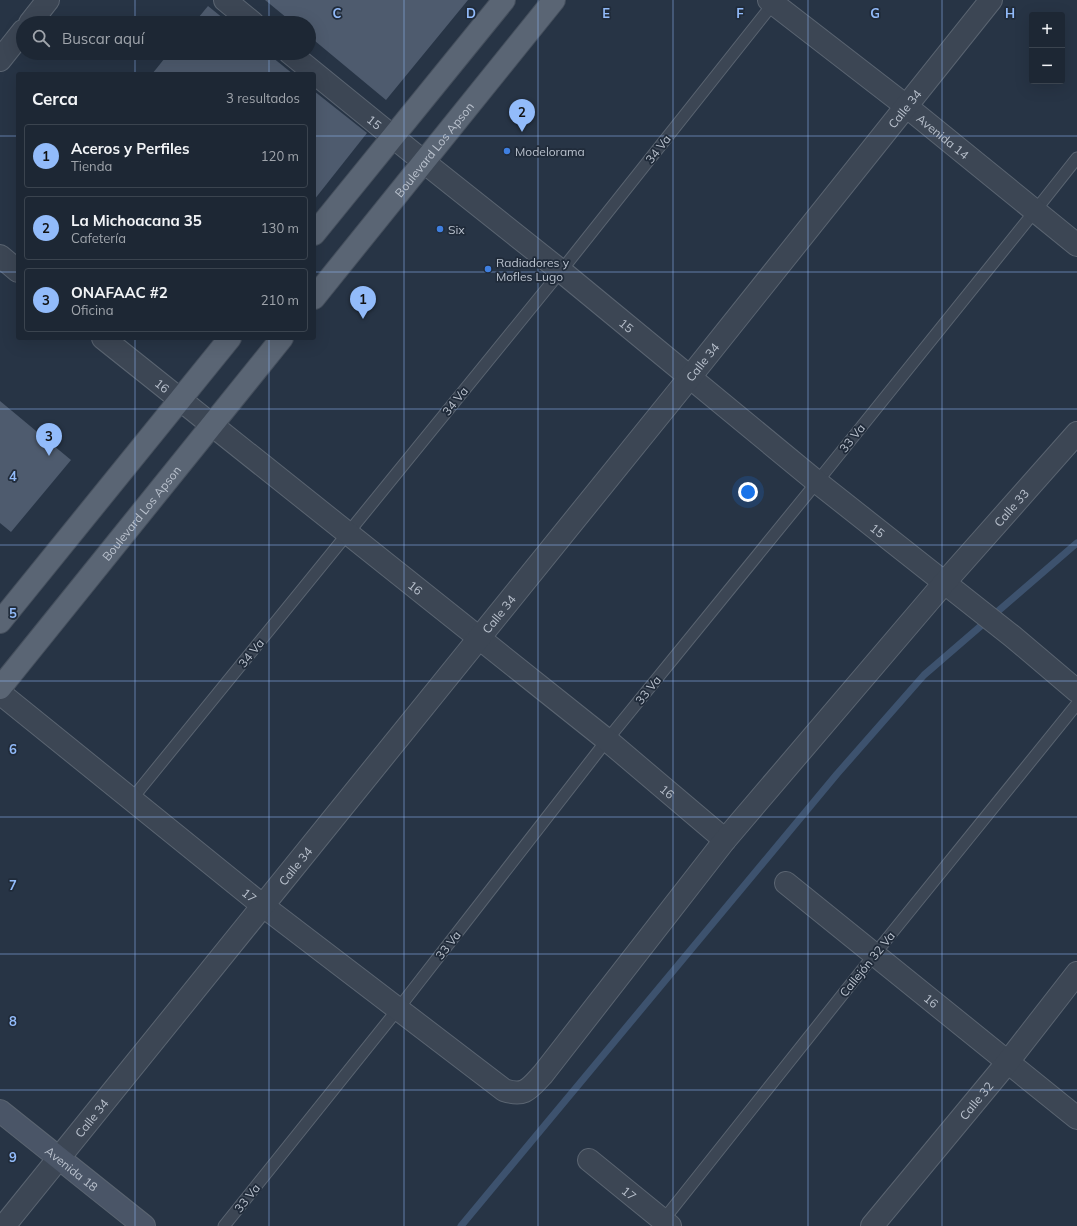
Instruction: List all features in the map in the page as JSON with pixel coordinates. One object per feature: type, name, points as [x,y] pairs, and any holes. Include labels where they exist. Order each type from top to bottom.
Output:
[{"type":"main road","points":[[316,232],[504,0]]},
{"type":"main road","name":"Boulevard Los Apson","points":[[316,296],[554,0]]},
{"type":"main road","points":[[0,622],[228,340]]},
{"type":"main road","name":"Boulevard Los Apson","points":[[0,688],[280,340]]},
{"type":"main road","name":"Avenida 18","points":[[0,1111],[144,1226]]},
{"type":"street","points":[[35,16],[48,0]]},
{"type":"street","points":[[225,0],[244,16]]},
{"type":"street","name":"Calle 34","points":[[4,1226],[690,377],[991,0]]},
{"type":"street","name":"Avenida 14","points":[[773,1],[906,106],[1077,245]]},
{"type":"street","points":[[0,60],[16,40]]},
{"type":"street","name":"15","points":[[299,60],[313,72]]},
{"type":"street","name":"15","points":[[316,74],[561,271],[817,482],[1012,636],[1077,691]]},
{"type":"street","points":[[0,256],[16,269]]},
{"type":"street","name":"16","points":[[106,340],[608,740],[725,840]]},
{"type":"street","name":"Calle 33","points":[[504,1090],[515,1094],[523,1092],[532,1086],[543,1074],[725,840],[944,582],[1077,433]]},
{"type":"street","name":"17","points":[[0,693],[262,905],[504,1090]]},
{"type":"street","name":"16","points":[[786,882],[1007,1063],[1077,1118]]},
{"type":"street","name":"Calle 32","points":[[872,1226],[1007,1063],[1077,973]]},
{"type":"street","name":"17","points":[[589,1160],[664,1224]]},
{"type":"lane","name":"34 Va","points":[[131,800],[561,271],[773,1]]},
{"type":"lane","name":"33 Va","points":[[224,1226],[398,1009],[608,740],[1077,158]]},
{"type":"lane","name":"Callejón 32 Va","points":[[664,1224],[874,955],[1077,704]]},
{"type":"building","points":[[265,0],[468,0],[386,100],[316,42],[316,16],[284,16]]},
{"type":"building","points":[[208,6],[220,16],[200,16]]},
{"type":"building","points":[[163,60],[276,60],[291,72],[154,72]]},
{"type":"building","points":[[316,93],[367,133],[316,197]]},
{"type":"building","points":[[0,401],[71,460],[11,532],[0,523]]},
{"type":"waterway","points":[[461,1226],[837,774],[924,675],[1077,543]]},
{"type":"place","name":"La Michoacana 35","points":[[522,132]]},
{"type":"place","name":"Modelorama","points":[[507,151]]},
{"type":"place","name":"Six","points":[[440,229]]},
{"type":"place","name":"Radiadores y Mofles Lugo","points":[[488,269]]},
{"type":"place","name":"Aceros y Perfiles","points":[[363,319]]},
{"type":"place","name":"ONAFAAC #2","points":[[49,456]]}]
